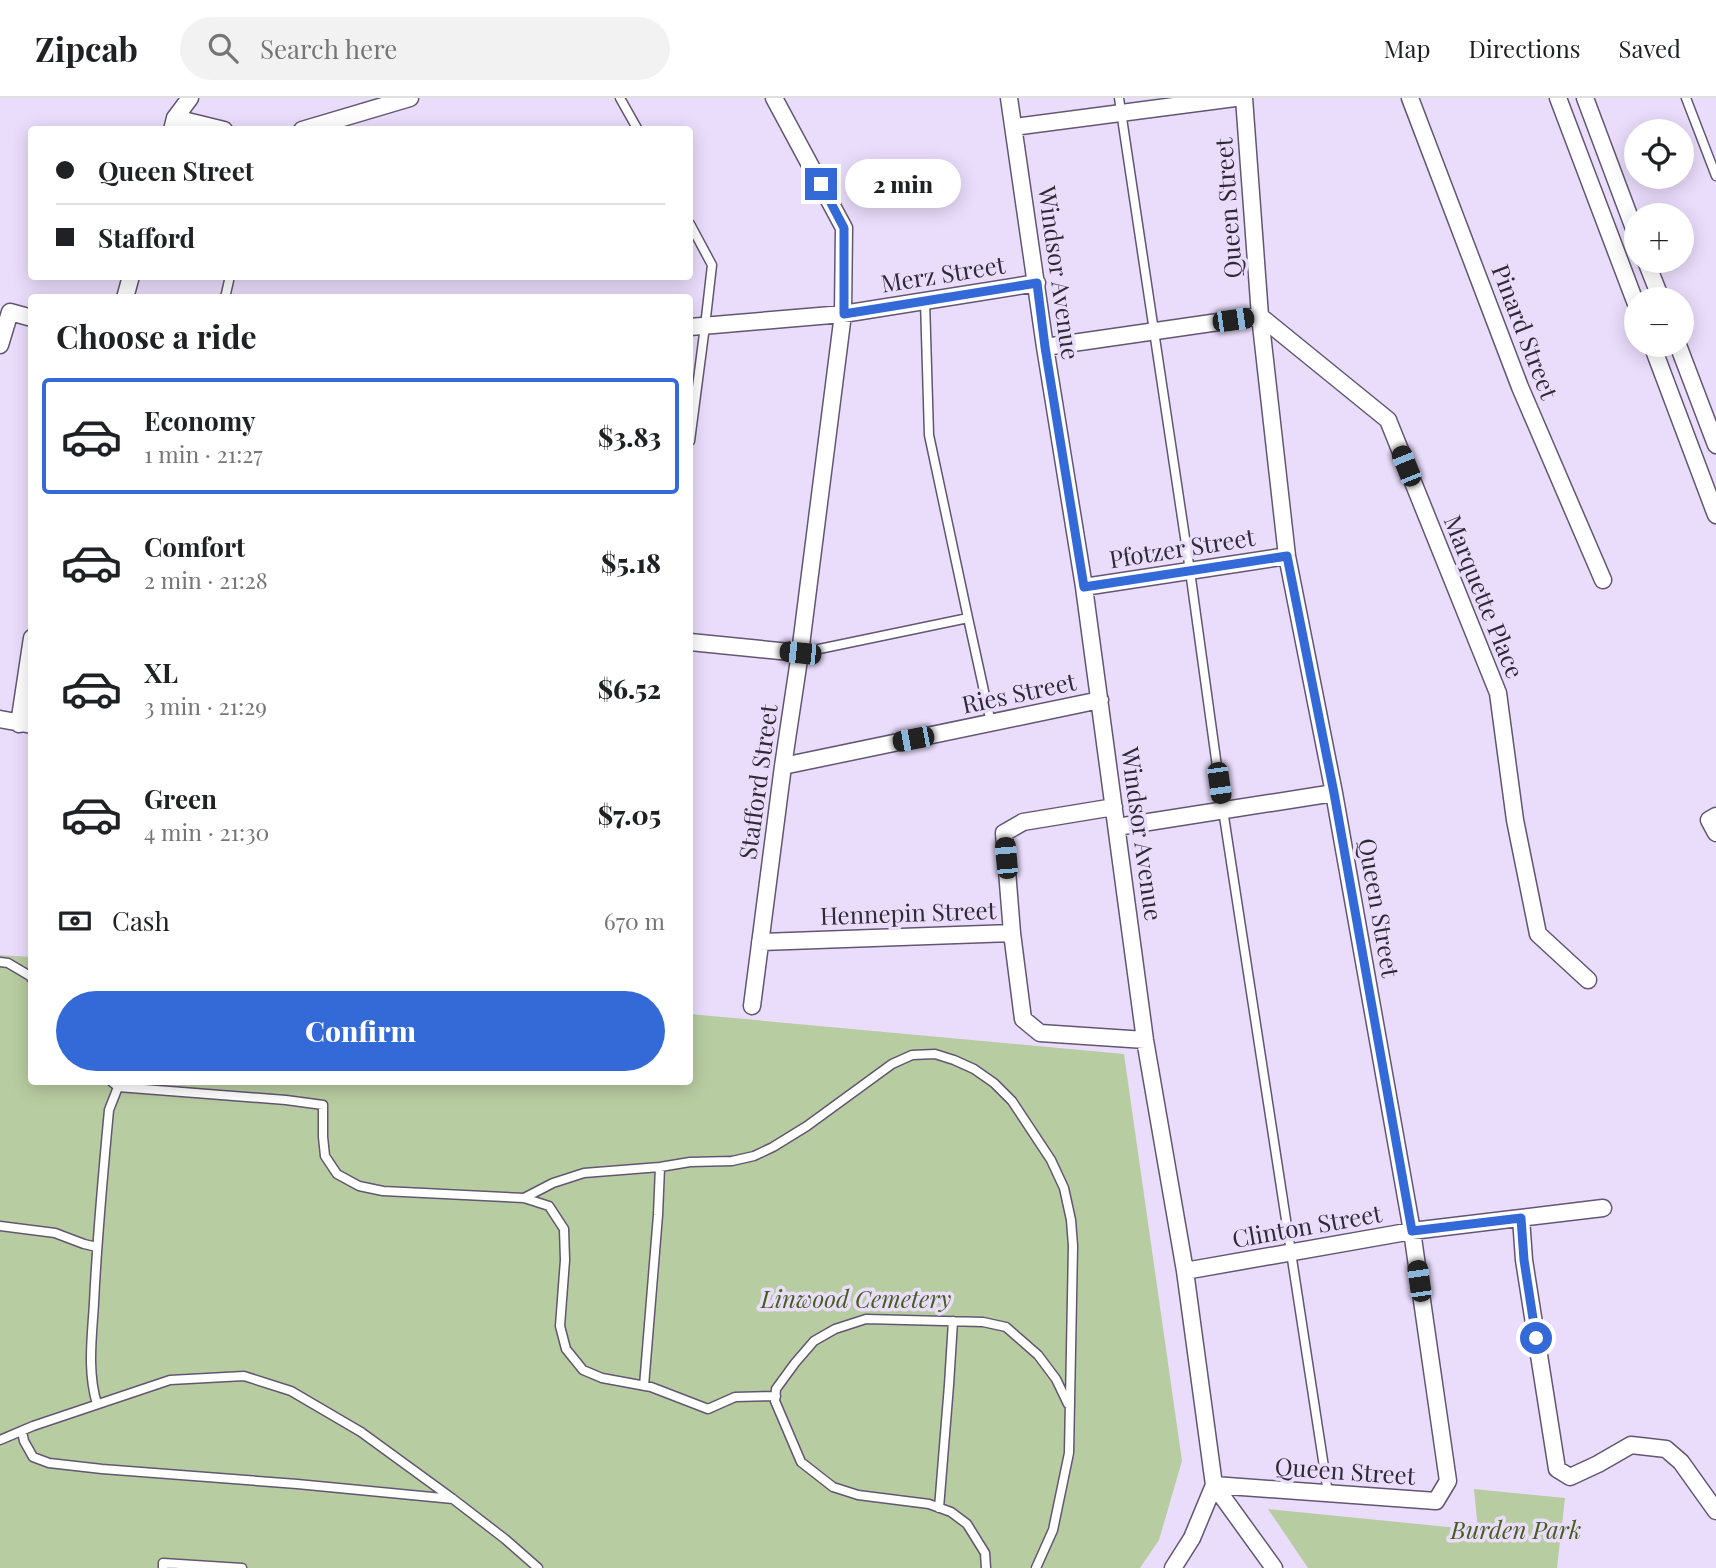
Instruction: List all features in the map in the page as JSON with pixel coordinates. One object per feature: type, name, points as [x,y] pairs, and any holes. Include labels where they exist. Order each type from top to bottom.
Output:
[{"type":"street","points":[[174,124],[190,98]]},
{"type":"street","points":[[316,126],[410,98]]},
{"type":"street","name":"Stafford Street","points":[[752,1006],[844,314],[844,228],[774,98]]},
{"type":"street","name":"Windsor Avenue","points":[[1009,98],[1045,347],[1084,587],[1145,1040],[1185,1271],[1214,1485]]},
{"type":"street","points":[[1014,127],[1120,106],[1235,98]]},
{"type":"street","name":"Queen Street","points":[[1214,1485],[1436,1501],[1448,1481],[1412,1231],[1334,793],[1287,556],[1260,316],[1244,98]]},
{"type":"street","name":"Pinard Street","points":[[1410,98],[1520,387],[1603,580]]},
{"type":"street","points":[[1558,98],[1630,287]]},
{"type":"street","points":[[1585,98],[1624,203]]},
{"type":"street","name":"Merz Street","points":[[697,326],[844,314],[1037,283]]},
{"type":"street","points":[[0,345],[10,312],[28,317]]},
{"type":"street","points":[[1045,347],[1260,316]]},
{"type":"street","name":"Marquette Place","points":[[1260,316],[1388,420],[1498,693],[1515,820],[1538,934],[1588,980]]},
{"type":"street","points":[[1657,357],[1716,515]]},
{"type":"street","points":[[1683,357],[1716,444]]},
{"type":"street","name":"Pfotzer Street","points":[[1084,587],[1287,556]]},
{"type":"street","points":[[693,642],[800,653]]},
{"type":"street","points":[[0,719],[25,724],[28,687]]},
{"type":"street","name":"Ries Street","points":[[783,766],[1100,700]]},
{"type":"street","points":[[1117,827],[1334,793]]},
{"type":"street","points":[[1012,933],[1004,833],[1023,822],[1114,807]]},
{"type":"street","name":"Hennepin Street","points":[[760,942],[1012,933],[1023,1019],[1040,1032],[1145,1040]]},
{"type":"street","name":"Clinton Street","points":[[1185,1271],[1412,1231],[1603,1208]]},
{"type":"street","points":[[1521,1218],[1524,1260],[1557,1469],[1570,1477],[1631,1445],[1666,1450],[1681,1462],[1716,1511]]},
{"type":"street","points":[[1173,1568],[1192,1538],[1214,1485]]},
{"type":"street","points":[[1214,1485],[1274,1568]]},
{"type":"lane","points":[[621,98],[636,126]]},
{"type":"lane","points":[[1686,98],[1716,176]]},
{"type":"lane","points":[[1120,106],[1223,810],[1328,1493]]},
{"type":"lane","points":[[693,230],[712,265],[697,326],[693,392]]},
{"type":"lane","points":[[925,301],[929,435],[991,723]]},
{"type":"lane","points":[[800,653],[968,618]]},
{"type":"lane","points":[[0,962],[8,963],[28,975]]},
{"type":"lane","points":[[524,1198],[553,1183],[584,1173],[690,1162],[732,1161],[754,1156],[807,1126],[892,1064],[912,1055],[935,1054],[954,1060],[974,1069],[994,1083],[1012,1101],[1051,1160],[1065,1188],[1071,1220],[1073,1246],[1069,1453],[1053,1530],[1036,1568]]},
{"type":"lane","points":[[97,1404],[90,1369],[97,1247],[109,1110],[115,1085]]},
{"type":"lane","points":[[126,1085],[323,1105],[325,1156],[337,1174],[359,1186],[383,1191],[524,1198],[549,1206],[564,1229],[561,1326],[566,1349],[583,1370],[602,1378],[644,1386],[708,1409],[735,1397],[776,1396]]},
{"type":"lane","points":[[644,1386],[660,1167]]},
{"type":"lane","points":[[0,1226],[55,1233],[97,1247]]},
{"type":"lane","points":[[986,1568],[985,1553],[967,1524],[951,1512],[929,1504],[858,1495],[832,1487],[801,1462],[775,1401],[776,1389],[814,1341],[835,1329],[866,1319],[983,1322],[1006,1327],[1038,1355],[1056,1379],[1070,1410]]},
{"type":"lane","points":[[939,1507],[953,1321]]},
{"type":"lane","points":[[0,1440],[170,1380],[244,1376],[291,1391],[361,1432],[453,1499],[538,1568]]},
{"type":"lane","points":[[22,1431],[33,1457],[49,1463],[453,1499]]},
{"type":"lane","points":[[163,1568],[163,1563],[243,1568]]},
{"type":"green space","name":"Linwood Cemetery","points":[[0,955],[28,957],[28,1085],[693,1085],[693,1014],[1124,1054],[1182,1461],[1159,1540],[1140,1568],[0,1568]]},
{"type":"green space","name":"Burden Park","points":[[1474,1489],[1565,1498],[1557,1568],[1308,1568],[1268,1509],[1478,1530]]},
{"type":"route","points":[[821,184],[844,228],[844,314],[1037,283],[1084,587],[1287,556],[1334,793],[1412,1231],[1521,1218],[1524,1260],[1536,1338]]}]
